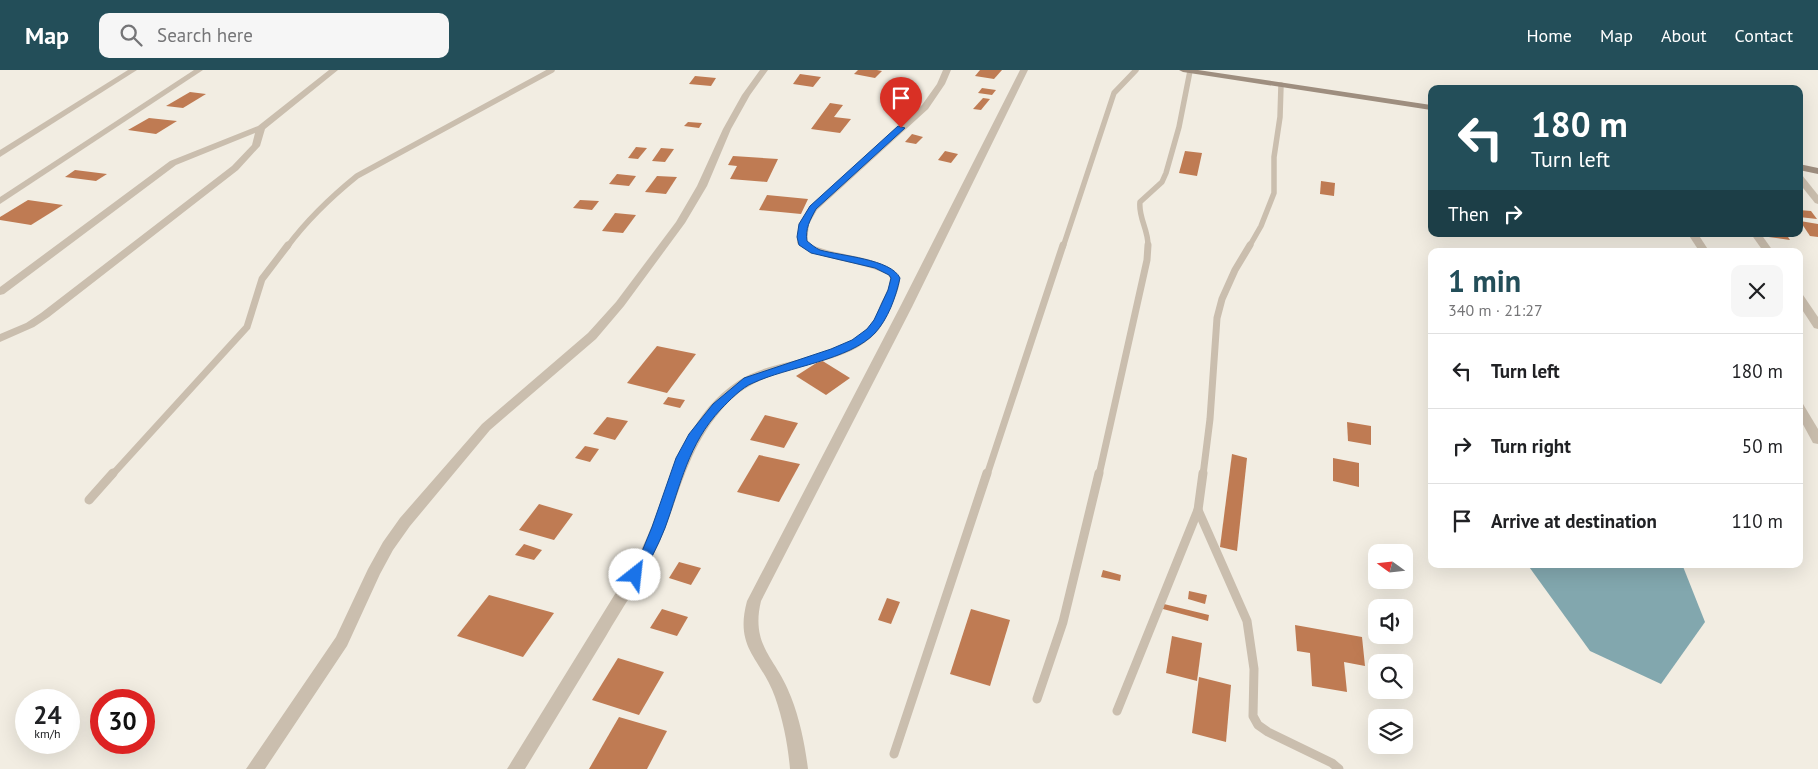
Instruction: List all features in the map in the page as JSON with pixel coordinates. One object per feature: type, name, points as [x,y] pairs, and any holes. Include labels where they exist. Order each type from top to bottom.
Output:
[{"type":"street","points":[[0,154],[133,70]]},
{"type":"street","points":[[0,201],[199,70]]},
{"type":"street","points":[[0,292],[173,163],[261,128],[334,70]]},
{"type":"street","points":[[255,769],[342,641],[388,546],[405,522],[486,427],[592,336],[620,304],[680,223],[702,186],[727,130],[746,95],[764,70]]},
{"type":"street","points":[[516,769],[649,550],[682,458],[693,437],[711,414],[735,390],[748,381],[835,352],[856,343],[871,331],[879,321],[893,290],[896,278],[893,274],[878,266],[815,251],[807,247],[802,243],[804,224],[813,208],[925,107],[941,84],[947,70]]},
{"type":"street","points":[[799,769],[782,696],[752,643],[749,614],[769,571],[906,306],[1024,70]]},
{"type":"street","points":[[1186,71],[1428,108]]},
{"type":"street","points":[[0,338],[30,325],[45,315],[235,168],[256,146],[261,128]]},
{"type":"street","points":[[1803,168],[1818,171]]},
{"type":"street","points":[[1803,182],[1818,201]]},
{"type":"street","points":[[1695,237],[1702,248]]},
{"type":"street","points":[[1758,237],[1766,248]]},
{"type":"street","points":[[1803,303],[1818,326]]},
{"type":"street","points":[[1803,414],[1818,440]]},
{"type":"lane","points":[[89,500],[247,326],[262,279],[298,233],[337,192],[357,176],[552,70]]},
{"type":"lane","points":[[894,754],[1114,93],[1136,70]]},
{"type":"lane","points":[[1037,699],[1063,622],[1113,415],[1147,260],[1149,236],[1141,218],[1140,202],[1145,195],[1162,182],[1166,173],[1179,127],[1186,71]]},
{"type":"lane","points":[[1117,711],[1198,510],[1210,419],[1217,318],[1222,299],[1235,270],[1261,226],[1274,193],[1274,157],[1280,117],[1281,85]]},
{"type":"lane","points":[[1198,510],[1248,621],[1254,669],[1253,716],[1258,725],[1268,732],[1332,763],[1338,769]]},
{"type":"water","points":[[1530,568],[1684,568],[1705,622],[1661,684],[1590,651]]},
{"type":"building","points":[[858,70],[882,71],[875,78],[854,74]]},
{"type":"building","points":[[980,70],[1002,70],[994,79],[975,76]]},
{"type":"building","points":[[800,74],[821,77],[813,87],[793,84]]},
{"type":"building","points":[[695,76],[716,78],[711,86],[689,84]]},
{"type":"building","points":[[982,88],[996,90],[992,95],[978,93]]},
{"type":"building","points":[[190,92],[206,94],[183,108],[166,106]]},
{"type":"building","points":[[983,98],[990,99],[981,110],[973,109]]},
{"type":"building","points":[[830,103],[843,105],[834,117],[851,119],[840,133],[811,129]]},
{"type":"building","points":[[149,118],[177,121],[156,134],[128,130]]},
{"type":"building","points":[[688,122],[702,123],[699,128],[684,126]]},
{"type":"building","points":[[912,134],[923,137],[916,144],[905,142]]},
{"type":"building","points":[[636,147],[647,148],[638,159],[628,158]]},
{"type":"building","points":[[661,148],[674,149],[665,162],[652,161]]},
{"type":"building","points":[[945,151],[958,154],[951,163],[938,160]]},
{"type":"building","points":[[1185,151],[1202,153],[1197,176],[1179,173]]},
{"type":"building","points":[[733,156],[778,159],[767,182],[730,179],[737,166],[728,165]]},
{"type":"building","points":[[75,170],[107,174],[96,181],[65,177]]},
{"type":"building","points":[[617,174],[636,176],[629,186],[609,184]]},
{"type":"building","points":[[657,176],[677,177],[666,194],[645,192]]},
{"type":"building","points":[[1321,181],[1335,183],[1334,196],[1320,194]]},
{"type":"building","points":[[767,195],[808,199],[801,214],[759,210]]},
{"type":"building","points":[[28,200],[63,205],[31,225],[0,220],[0,217]]},
{"type":"building","points":[[580,200],[599,201],[592,210],[573,208]]},
{"type":"building","points":[[1803,210],[1811,211],[1817,219],[1803,217]]},
{"type":"building","points":[[615,213],[636,215],[623,233],[602,231]]},
{"type":"building","points":[[1803,222],[1818,224],[1818,237],[1810,236],[1803,226]]},
{"type":"building","points":[[1768,237],[1788,237],[1790,240]]},
{"type":"building","points":[[657,346],[696,354],[667,393],[627,383]]},
{"type":"building","points":[[821,360],[850,378],[826,395],[796,376]]},
{"type":"building","points":[[668,397],[685,400],[680,408],[663,404]]},
{"type":"building","points":[[765,415],[798,423],[784,448],[750,440]]},
{"type":"building","points":[[607,417],[628,421],[615,440],[593,434]]},
{"type":"building","points":[[1347,422],[1371,426],[1371,445],[1348,441]]},
{"type":"building","points":[[585,446],[599,449],[590,462],[575,458]]},
{"type":"building","points":[[1232,454],[1247,458],[1237,551],[1220,547]]},
{"type":"building","points":[[759,455],[800,464],[779,502],[737,492]]},
{"type":"building","points":[[1333,458],[1359,463],[1359,487],[1333,481]]},
{"type":"building","points":[[539,504],[573,514],[554,540],[519,530]]},
{"type":"building","points":[[524,544],[542,550],[534,560],[515,555]]},
{"type":"building","points":[[679,562],[701,568],[691,585],[669,578]]},
{"type":"building","points":[[1103,570],[1121,575],[1120,581],[1101,577]]},
{"type":"building","points":[[1189,591],[1207,595],[1205,604],[1188,599]]},
{"type":"building","points":[[489,595],[554,613],[523,657],[457,636]]},
{"type":"building","points":[[887,598],[900,602],[891,624],[878,620]]},
{"type":"building","points":[[1164,604],[1209,615],[1208,621],[1163,609]]},
{"type":"building","points":[[662,609],[688,617],[677,636],[650,628]]},
{"type":"building","points":[[971,609],[1010,620],[990,686],[950,674]]},
{"type":"building","points":[[1295,625],[1362,637],[1365,666],[1344,662],[1347,692],[1312,686],[1310,653],[1297,651]]},
{"type":"building","points":[[1172,636],[1202,643],[1197,681],[1166,673]]},
{"type":"building","points":[[618,658],[664,672],[639,715],[592,700]]},
{"type":"building","points":[[1199,677],[1231,685],[1226,742],[1192,733]]},
{"type":"building","points":[[619,717],[667,731],[647,769],[589,769]]},
{"type":"route","points":[[635,575],[659,527],[682,458],[693,437],[717,406],[748,381],[835,352],[856,343],[871,331],[879,321],[893,290],[896,278],[893,274],[887,269],[878,266],[815,251],[802,243],[802,237],[804,224],[813,208],[838,183],[901,128]]}]
